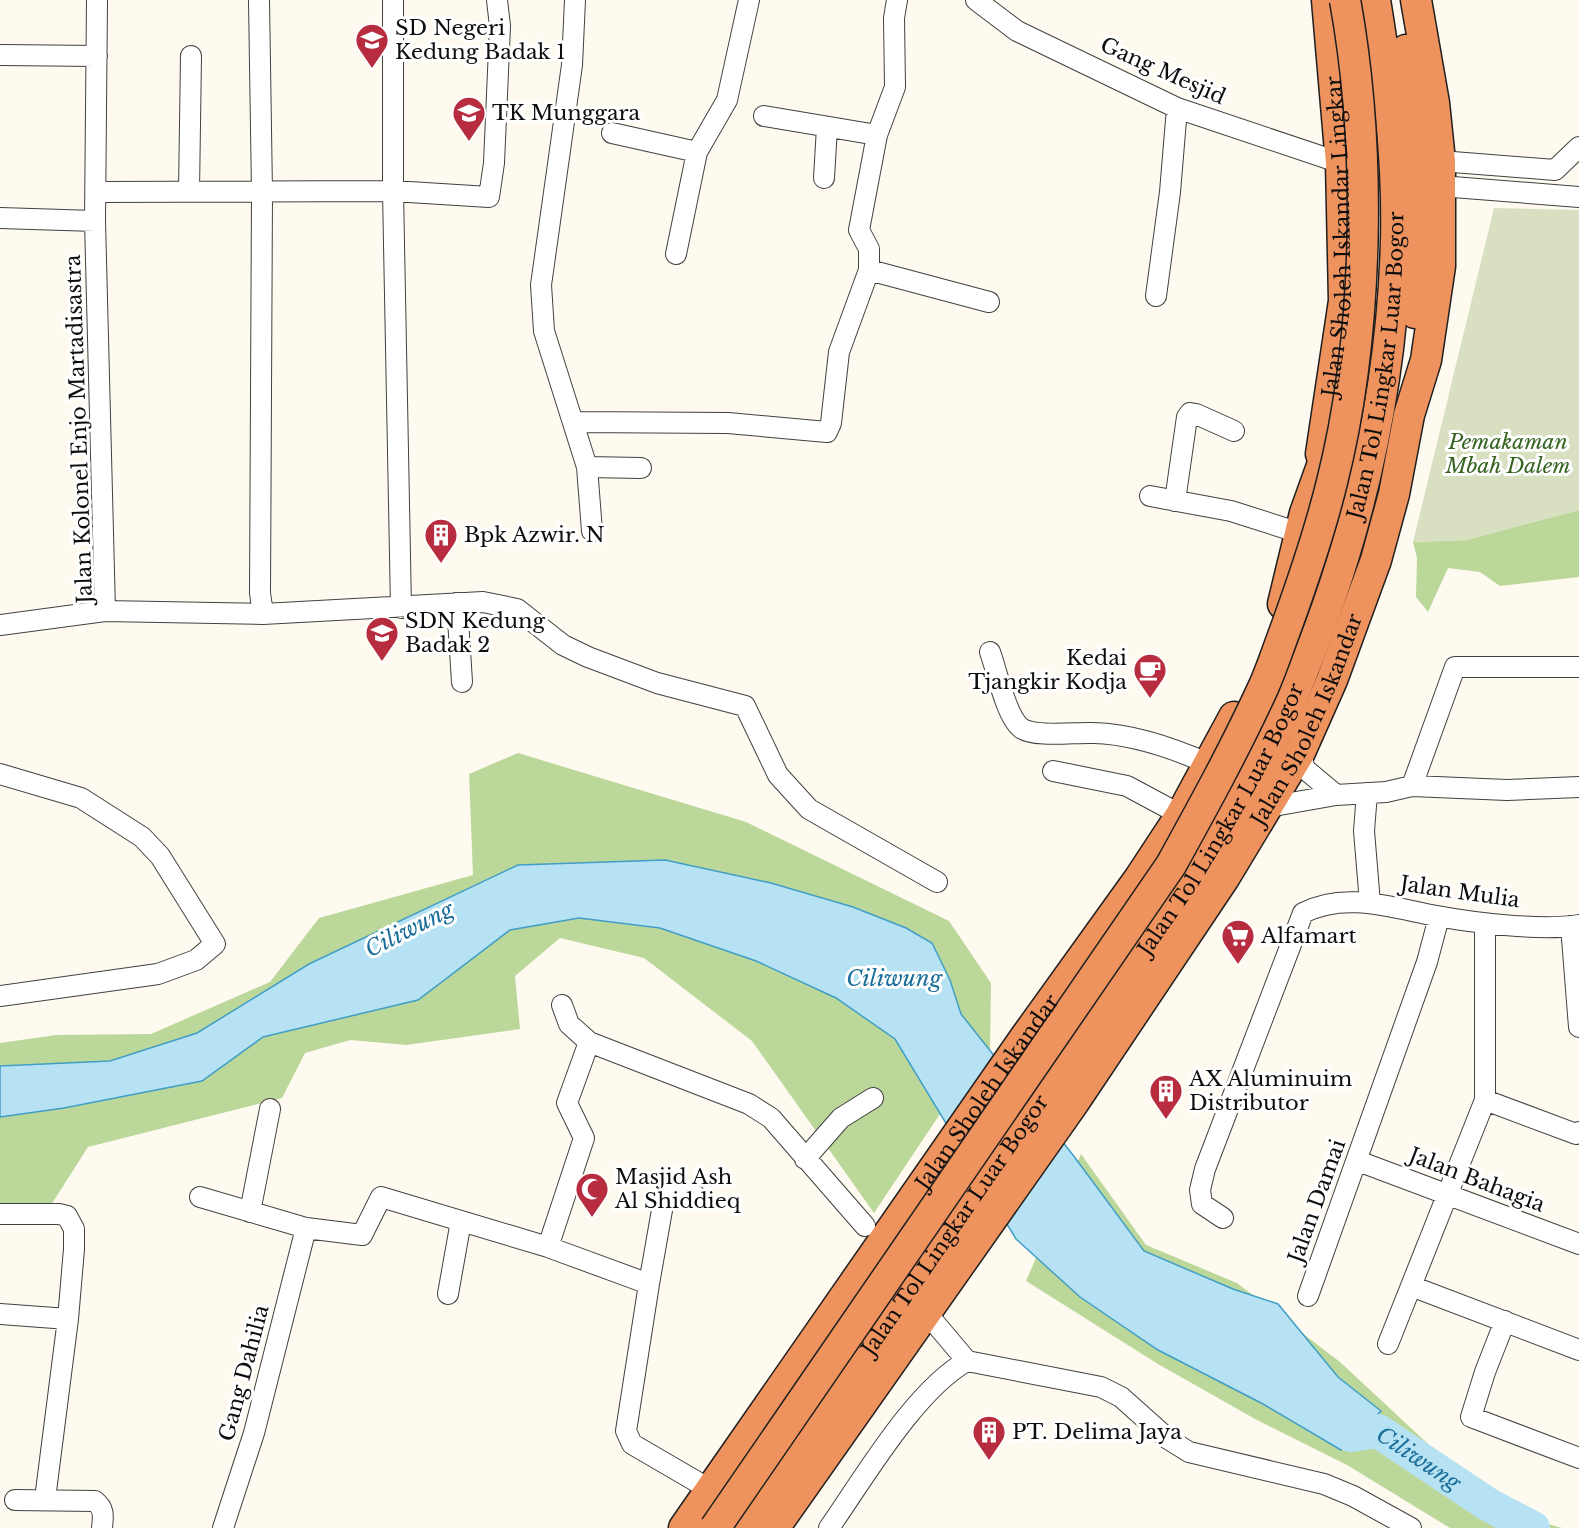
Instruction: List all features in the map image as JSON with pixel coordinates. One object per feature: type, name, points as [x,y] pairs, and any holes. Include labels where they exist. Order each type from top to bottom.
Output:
[{"type":"highway","name":"Jalan Sholeh Iskandar Lingkar","points":[[1319,472],[1344,301],[1341,163],[1327,0]]},
{"type":"highway","points":[[1319,472],[1359,367],[1370,194],[1358,35],[1347,0]]},
{"type":"highway","name":"Jalan Tol Lingkar Luar Bogor","points":[[715,1528],[1171,866],[1214,787],[1264,686],[1309,566],[1333,480],[1350,384],[1363,239],[1363,163],[1347,0]]},
{"type":"highway","name":"Jalan Tol Lingkar Luar Bogor","points":[[746,1528],[1193,881],[1245,793],[1289,704],[1327,612],[1358,506],[1380,403],[1390,328],[1396,239],[1394,163],[1386,70],[1375,0]]},
{"type":"highway","points":[[1397,0],[1404,33],[1419,177],[1419,258],[1409,416]]},
{"type":"highway","points":[[1409,416],[1426,360],[1440,266],[1440,173],[1434,103],[1416,0]]},
{"type":"highway","name":"Jalan Sholeh Iskandar","points":[[774,1528],[924,1310],[1074,1102],[1224,878],[1300,752],[1344,650],[1376,560],[1394,494],[1409,416]]},
{"type":"highway","name":"Jalan Sholeh Iskandar","points":[[684,1528],[1024,1039],[1082,962],[1181,814],[1254,680],[1269,645],[1281,611],[1300,533],[1319,472]]},
{"type":"street","name":"Jalan Kolonel Enjo Martadisastra","points":[[97,0],[98,192],[96,221],[105,611],[263,614],[483,602],[517,609],[564,645],[588,657],[657,683],[745,706],[778,775],[809,809],[937,882]]},
{"type":"street","points":[[259,0],[262,193],[260,593],[263,614]]},
{"type":"street","points":[[393,0],[393,191],[401,608]]},
{"type":"street","points":[[98,192],[393,191],[489,196],[494,163],[499,38],[497,0]]},
{"type":"street","points":[[575,0],[572,65],[541,285],[544,331],[587,467],[592,531]]},
{"type":"street","points":[[676,254],[697,152],[727,100],[749,0]]},
{"type":"street","points":[[574,422],[728,423],[827,432],[831,423],[839,352],[869,270],[869,249],[859,230],[877,135],[895,87],[894,18],[897,0]]},
{"type":"street","name":"Gang Mesjid","points":[[976,0],[1017,31],[1177,108],[1341,163]]},
{"type":"street","points":[[0,55],[97,56]]},
{"type":"street","points":[[189,191],[191,56]]},
{"type":"street","points":[[1156,296],[1170,192],[1177,108]]},
{"type":"street","points":[[764,116],[877,135]]},
{"type":"street","points":[[824,178],[827,127]]},
{"type":"street","points":[[612,133],[697,152]]},
{"type":"street","points":[[1440,173],[1556,170],[1579,147]]},
{"type":"street","points":[[1440,173],[1579,197]]},
{"type":"street","points":[[0,218],[96,221]]},
{"type":"street","points":[[869,270],[989,302]]},
{"type":"street","points":[[1175,501],[1187,417],[1191,413],[1196,414],[1234,431]]},
{"type":"street","points":[[587,467],[641,468]]},
{"type":"street","points":[[1150,496],[1231,511],[1300,533]]},
{"type":"street","points":[[457,603],[462,682]]},
{"type":"street","points":[[0,625],[105,611]]},
{"type":"street","points":[[990,652],[1013,720],[1029,732],[1096,733],[1126,737],[1180,751],[1209,764]]},
{"type":"street","points":[[1412,786],[1455,667],[1579,667]]},
{"type":"street","points":[[1300,752],[1305,769],[1336,795]]},
{"type":"street","points":[[1053,771],[1127,786],[1181,814]]},
{"type":"street","points":[[0,774],[81,798],[142,837],[160,856],[215,944],[196,960],[158,974],[0,996]]},
{"type":"street","points":[[1268,807],[1336,795],[1412,786],[1507,790],[1579,787]]},
{"type":"street","points":[[1367,793],[1364,831],[1370,903]]},
{"type":"street","name":"Jalan Mulia","points":[[1223,1218],[1202,1204],[1200,1190],[1295,929],[1303,913],[1320,904],[1370,903],[1485,924],[1575,926]]},
{"type":"street","name":"Jalan Damai","points":[[1308,1296],[1427,962],[1439,916]]},
{"type":"street","points":[[1388,1344],[1485,1100],[1485,924]]},
{"type":"street","points":[[1575,926],[1579,1027]]},
{"type":"street","points":[[562,1005],[570,1024],[589,1042],[749,1104],[771,1118],[865,1226]]},
{"type":"street","points":[[549,1247],[584,1138],[567,1102],[589,1042]]},
{"type":"street","points":[[805,1159],[841,1118],[873,1098]]},
{"type":"street","points":[[1485,1100],[1576,1134],[1579,1132]]},
{"type":"street","points":[[250,1212],[270,1109]]},
{"type":"street","name":"Jalan Bahagia","points":[[1358,1161],[1579,1244]]},
{"type":"street","points":[[695,1194],[669,1190],[665,1193],[626,1431],[632,1444],[711,1490]]},
{"type":"street","points":[[200,1197],[306,1228],[362,1235],[381,1197],[549,1247],[649,1284]]},
{"type":"street","points":[[0,1214],[59,1214],[67,1216],[72,1221],[74,1248],[68,1319],[45,1499]]},
{"type":"street","points":[[448,1294],[461,1221]]},
{"type":"street","name":"Gang Dahilia","points":[[223,1528],[254,1433],[306,1228]]},
{"type":"street","points":[[1411,1286],[1579,1350]]},
{"type":"street","points":[[924,1310],[967,1361],[1101,1387],[1121,1397],[1168,1439],[1189,1452],[1324,1484],[1353,1496],[1411,1528]]},
{"type":"street","points":[[0,1314],[68,1319]]},
{"type":"street","points":[[1505,1321],[1471,1417],[1579,1458]]},
{"type":"street","points":[[829,1528],[869,1470],[928,1394],[950,1371],[967,1361]]},
{"type":"street","points":[[15,1500],[95,1502],[102,1506],[102,1528]]},
{"type":"green space","name":"Pemakaman Mbah Dalem","points":[[1494,208],[1579,210],[1579,510],[1466,540],[1413,542]]},
{"type":"green space","points":[[1579,510],[1579,577],[1500,586],[1480,572],[1448,568],[1428,612],[1416,597],[1417,558],[1413,542],[1466,540]]},
{"type":"green space","points":[[518,753],[746,822],[949,921],[991,983],[990,1050],[940,1114],[874,1213],[752,1041],[644,958],[560,938],[515,976],[520,1029],[406,1045],[350,1040],[305,1053],[282,1098],[88,1147],[44,1216],[0,1223],[0,1043],[56,1035],[151,1034],[270,982],[319,918],[473,875],[469,774]]},
{"type":"green space","points":[[1081,1154],[1146,1245],[1237,1283],[1340,1362],[1499,1510],[1562,1528],[1450,1528],[1347,1465],[1255,1419],[1158,1364],[1026,1281]]},
{"type":"water","name":"Ciliwung","points":[[665,860],[771,883],[853,907],[906,928],[932,943],[950,980],[961,1014],[1073,1155],[1144,1251],[1233,1289],[1278,1304],[1338,1377],[1381,1411],[1341,1450],[1263,1404],[1158,1350],[1080,1297],[1016,1239],[895,1039],[836,998],[756,961],[660,928],[579,918],[510,930],[418,1000],[263,1037],[202,1081],[64,1108],[0,1117],[0,1066],[110,1061],[197,1033],[309,964],[518,865]]},
{"type":"waterway","name":"Ciliwung","points":[[1320,1410],[1351,1435],[1378,1431],[1489,1505],[1533,1528]]},
{"type":"place","name":"SD Negeri Kedung Badak 1","points":[[372,69]]},
{"type":"place","name":"TK Munggara","points":[[469,142]]},
{"type":"place","name":"Bpk Azwir. N","points":[[441,564]]},
{"type":"place","name":"SDN Kedung Badak 2","points":[[382,662]]},
{"type":"place","name":"Kedai Tjangkir Kodja","points":[[1150,699]]},
{"type":"place","name":"Alfamart","points":[[1238,965]]},
{"type":"place","name":"AX Aluminuim Distributor","points":[[1166,1120]]},
{"type":"place","name":"Masjid Ash Al Shiddieq","points":[[592,1218]]},
{"type":"place","name":"PT. Delima Jaya","points":[[989,1461]]}]
